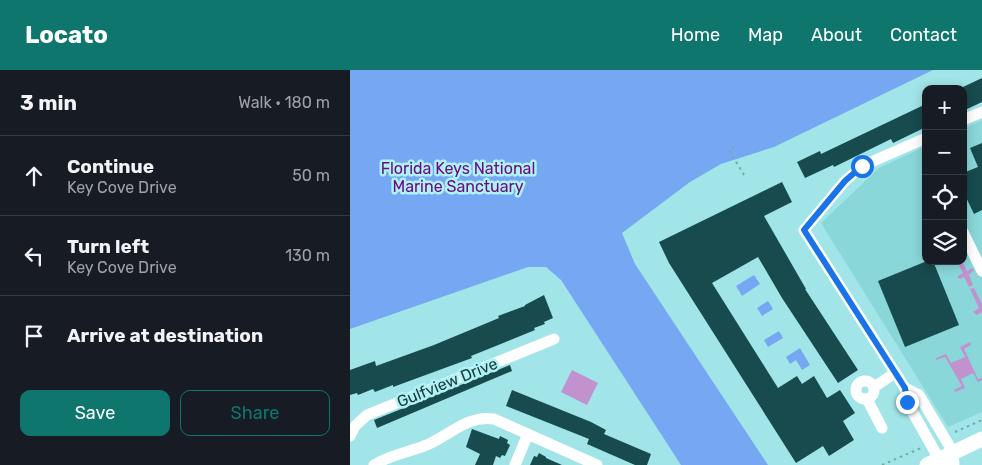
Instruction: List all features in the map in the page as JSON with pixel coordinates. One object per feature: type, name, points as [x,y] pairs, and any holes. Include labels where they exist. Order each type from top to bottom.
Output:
[{"type":"main road","points":[[944,461],[982,439]]},
{"type":"street","points":[[967,118],[982,112]]},
{"type":"street","points":[[922,140],[862,166],[845,181],[804,230],[905,388],[907,402],[944,461]]},
{"type":"street","points":[[967,240],[982,272]]},
{"type":"street","name":"Gulfview Drive","points":[[350,436],[355,426],[367,415],[554,339]]},
{"type":"street","points":[[874,387],[895,373]]},
{"type":"street","points":[[874,387],[867,382],[862,382],[857,386],[856,391],[859,396],[867,399],[882,428]]},
{"type":"street","points":[[867,399],[874,393],[874,387]]},
{"type":"street","points":[[374,465],[399,453],[429,444],[473,419],[484,418],[494,419],[597,465]]},
{"type":"street","points":[[515,465],[528,434]]},
{"type":"path","points":[[724,152],[734,147]]},
{"type":"path","points":[[729,150],[744,175]]},
{"type":"path","points":[[952,434],[982,420]]},
{"type":"path","points":[[882,465],[922,447]]},
{"type":"shaded area","points":[[982,120],[982,412],[948,427],[821,223],[879,168],[922,148],[922,265],[967,265],[967,127]]},
{"type":"shaded area","points":[[959,265],[964,265],[967,271],[972,268],[974,270],[969,275],[973,285],[969,287],[964,277],[958,278],[963,273]]},
{"type":"shaded area","points":[[974,288],[982,304],[982,312],[977,315],[973,312],[979,308],[970,289]]},
{"type":"shaded area","points":[[970,342],[971,345],[964,349],[978,379],[982,378],[982,380],[978,382],[973,373],[961,379],[965,388],[955,392],[954,390],[962,386],[945,357],[936,360],[936,358],[946,354],[951,363],[965,357],[960,347]]},
{"type":"shaded area","points":[[572,370],[598,383],[587,405],[561,392]]},
{"type":"water","name":"Florida Keys National Marine Sanctuary","points":[[350,70],[933,70],[774,147],[721,164],[690,182],[622,233],[635,264],[768,465],[681,465],[561,280],[546,267],[528,267],[350,329]]},
{"type":"water","points":[[754,275],[760,284],[742,296],[736,286]]},
{"type":"water","points":[[768,301],[773,309],[762,316],[757,308]]},
{"type":"water","points":[[779,331],[783,338],[768,347],[764,340]]},
{"type":"water","points":[[800,348],[810,365],[802,370],[796,360],[790,364],[786,357]]},
{"type":"building","points":[[982,78],[982,102],[967,109],[967,85]]},
{"type":"building","points":[[922,106],[922,129],[893,143],[891,139],[834,167],[833,165],[805,178],[797,162],[820,151],[821,154]]},
{"type":"building","points":[[982,143],[982,210],[974,214],[967,199],[967,171],[978,167],[970,148]]},
{"type":"building","points":[[782,182],[792,202],[764,216],[805,289],[858,370],[838,383],[782,298],[758,257],[712,283],[778,388],[797,376],[802,384],[814,376],[827,398],[840,390],[855,413],[843,421],[854,440],[829,456],[823,446],[796,463],[669,263],[659,242]]},
{"type":"building","points":[[922,263],[922,265],[935,265],[959,325],[905,347],[878,281]]},
{"type":"building","points":[[544,295],[553,318],[544,322],[545,324],[534,328],[535,330],[471,356],[472,358],[393,387],[393,385],[375,392],[373,389],[358,395],[357,393],[350,395],[350,370],[375,361],[376,366],[434,345],[499,318],[498,316],[525,306]]},
{"type":"building","points":[[510,365],[512,371],[377,428],[374,420]]},
{"type":"building","points":[[512,390],[591,422],[606,430],[604,434],[651,454],[647,465],[635,465],[587,444],[589,439],[506,406]]},
{"type":"building","points":[[472,429],[499,439],[500,436],[508,440],[507,443],[510,445],[505,456],[502,455],[500,458],[496,456],[493,465],[475,465],[480,454],[466,447]]},
{"type":"building","points":[[539,453],[562,465],[530,465],[534,456],[537,457]]},
{"type":"route","points":[[862,166],[845,181],[804,230],[905,388],[907,402]]}]
